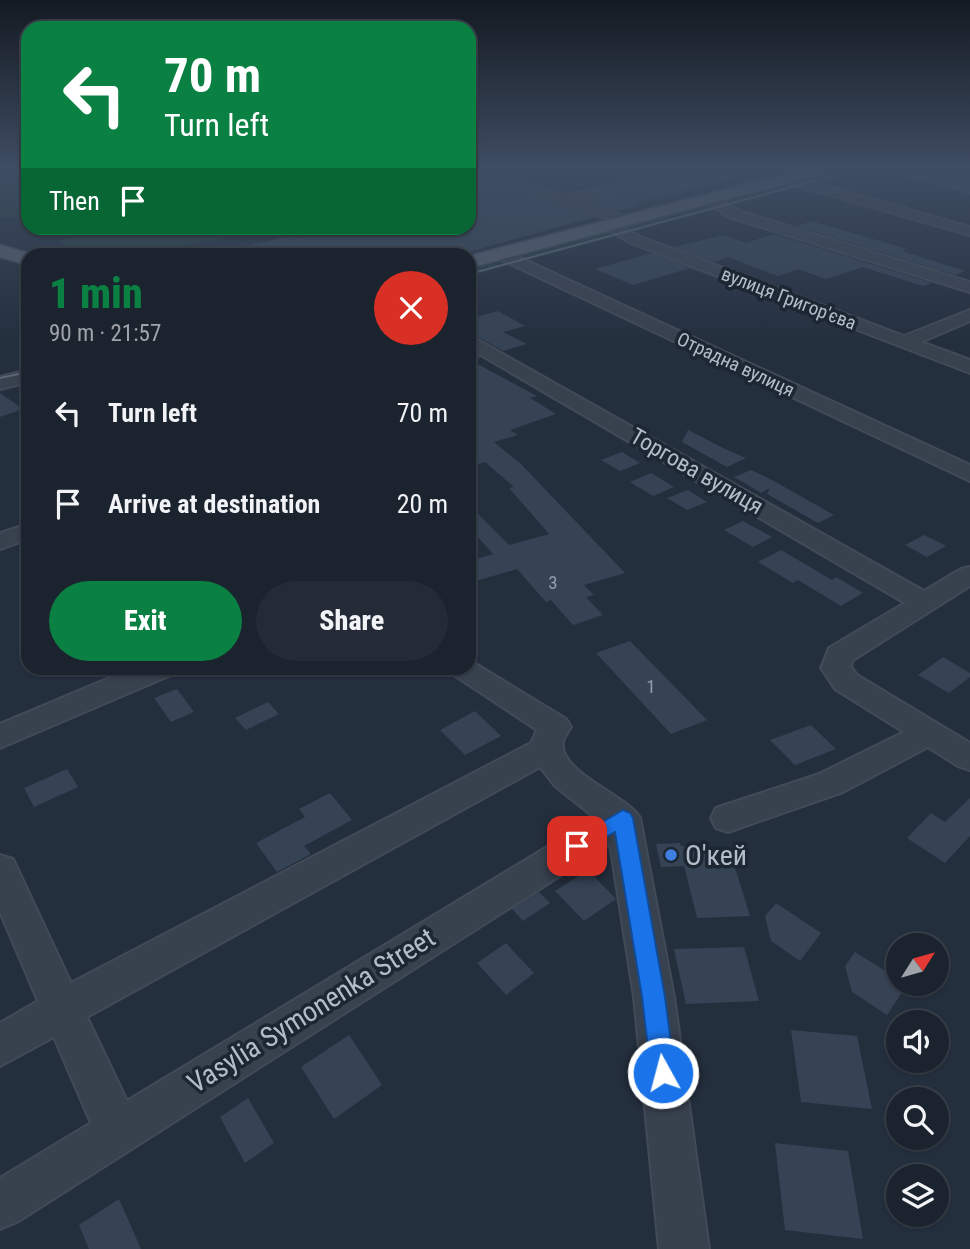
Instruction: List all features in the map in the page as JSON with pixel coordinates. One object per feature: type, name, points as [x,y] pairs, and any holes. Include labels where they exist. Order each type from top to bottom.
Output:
[{"type":"main road","points":[[476,260],[602,227]]},
{"type":"main road","points":[[0,251],[21,257]]},
{"type":"street","name":"вулиця Григор'єва","points":[[623,227],[636,240],[970,367]]},
{"type":"street","points":[[776,227],[970,288]]},
{"type":"street","name":"Отрадна вулиця","points":[[502,254],[970,474]]},
{"type":"street","points":[[905,342],[970,315]]},
{"type":"street","name":"Торгова вулиця","points":[[476,344],[925,603]]},
{"type":"street","points":[[0,541],[21,534]]},
{"type":"street","points":[[970,575],[839,655],[836,668],[846,682],[970,758]]},
{"type":"street","points":[[0,737],[145,675]]},
{"type":"street","points":[[475,675],[555,727],[548,737],[547,749],[578,788],[602,807],[623,818],[654,997],[684,1249]]},
{"type":"street","points":[[728,818],[831,783],[929,733]]},
{"type":"street","points":[[0,1046],[64,1008],[547,749]]},
{"type":"street","name":"Vasylia Symonenka Street","points":[[0,1205],[623,818]]},
{"type":"street","points":[[0,870],[117,1130]]},
{"type":"green space","points":[[608,227],[650,227],[476,274],[476,262]]},
{"type":"green space","points":[[75,235],[238,235],[174,248],[68,248],[58,241],[77,236]]},
{"type":"building","points":[[476,227],[558,227],[476,250],[237,248],[295,235],[301,238],[314,235],[476,235]]},
{"type":"building","points":[[801,227],[833,227],[907,249],[902,251],[965,271],[955,275]]},
{"type":"building","points":[[774,234],[932,283],[923,286],[863,267],[826,279],[798,269],[778,276],[728,257],[714,262],[674,247],[723,235],[746,243]]},
{"type":"building","points":[[651,253],[690,268],[633,285],[595,269]]},
{"type":"building","points":[[498,311],[525,326],[503,332],[527,344],[503,351],[476,336],[476,317]]},
{"type":"building","points":[[476,363],[537,396],[530,398],[556,414],[510,430],[518,435],[494,442],[522,465],[625,573],[584,585],[594,595],[586,597],[603,615],[573,625],[551,600],[546,602],[517,569],[476,581],[476,559],[493,554],[476,535],[476,512],[509,545],[549,534],[509,488],[514,487],[485,462],[476,465]]},
{"type":"building","points":[[0,393],[21,410],[0,417]]},
{"type":"building","points":[[688,430],[746,458],[727,467],[682,442]]},
{"type":"building","points":[[622,452],[640,463],[620,471],[601,460]]},
{"type":"building","points":[[751,470],[834,515],[818,523],[767,494],[770,488],[761,493],[734,477]]},
{"type":"building","points":[[651,473],[674,487],[653,496],[630,482]]},
{"type":"building","points":[[688,490],[707,502],[687,510],[667,498]]},
{"type":"building","points":[[743,521],[772,537],[753,547],[724,530]]},
{"type":"building","points":[[924,535],[946,546],[927,557],[905,545]]},
{"type":"building","points":[[781,550],[832,580],[836,577],[863,593],[841,606],[798,580],[793,583],[758,562]]},
{"type":"building","points":[[630,641],[707,720],[671,734],[596,653]]},
{"type":"building","points":[[943,657],[970,673],[970,677],[949,693],[918,675]]},
{"type":"building","points":[[177,689],[194,712],[171,722],[154,698]]},
{"type":"building","points":[[268,702],[279,714],[246,730],[235,718]]},
{"type":"building","points":[[475,711],[501,736],[465,755],[440,730]]},
{"type":"building","points":[[811,725],[836,749],[795,765],[770,740]]},
{"type":"building","points":[[67,769],[78,787],[34,807],[24,788]]},
{"type":"building","points":[[330,793],[352,820],[304,846],[311,854],[277,872],[256,843],[305,817],[299,809]]},
{"type":"building","points":[[970,798],[970,836],[945,863],[907,838],[931,813],[945,822]]},
{"type":"building","points":[[680,843],[681,846],[697,846],[698,850],[711,850],[715,862],[733,861],[750,916],[697,918],[684,866],[661,867],[656,844]]},
{"type":"building","points":[[588,870],[616,899],[584,921],[555,891]]},
{"type":"building","points":[[539,892],[550,903],[523,921],[512,909]]},
{"type":"building","points":[[776,903],[821,933],[800,961],[771,941],[765,916]]},
{"type":"building","points":[[506,943],[534,973],[506,995],[477,963]]},
{"type":"building","points":[[744,947],[759,1001],[686,1004],[674,949]]},
{"type":"building","points":[[855,952],[886,971],[886,996],[900,996],[890,1010],[886,1010],[886,1014],[852,992],[845,966]]},
{"type":"building","points":[[791,1030],[857,1036],[872,1109],[801,1102]]},
{"type":"building","points":[[349,1035],[382,1085],[334,1119],[301,1067]]},
{"type":"building","points":[[248,1098],[274,1143],[245,1163],[220,1117]]},
{"type":"building","points":[[775,1143],[848,1151],[863,1239],[785,1230]]},
{"type":"building","points":[[119,1199],[141,1249],[89,1249],[79,1225]]},
{"type":"tram line","points":[[476,272],[643,227]]},
{"type":"tram line","points":[[0,378],[21,374]]},
{"type":"place","name":"О'кей","points":[[671,855]]},
{"type":"route","points":[[577,846],[623,818],[654,997],[663,1073]]}]
